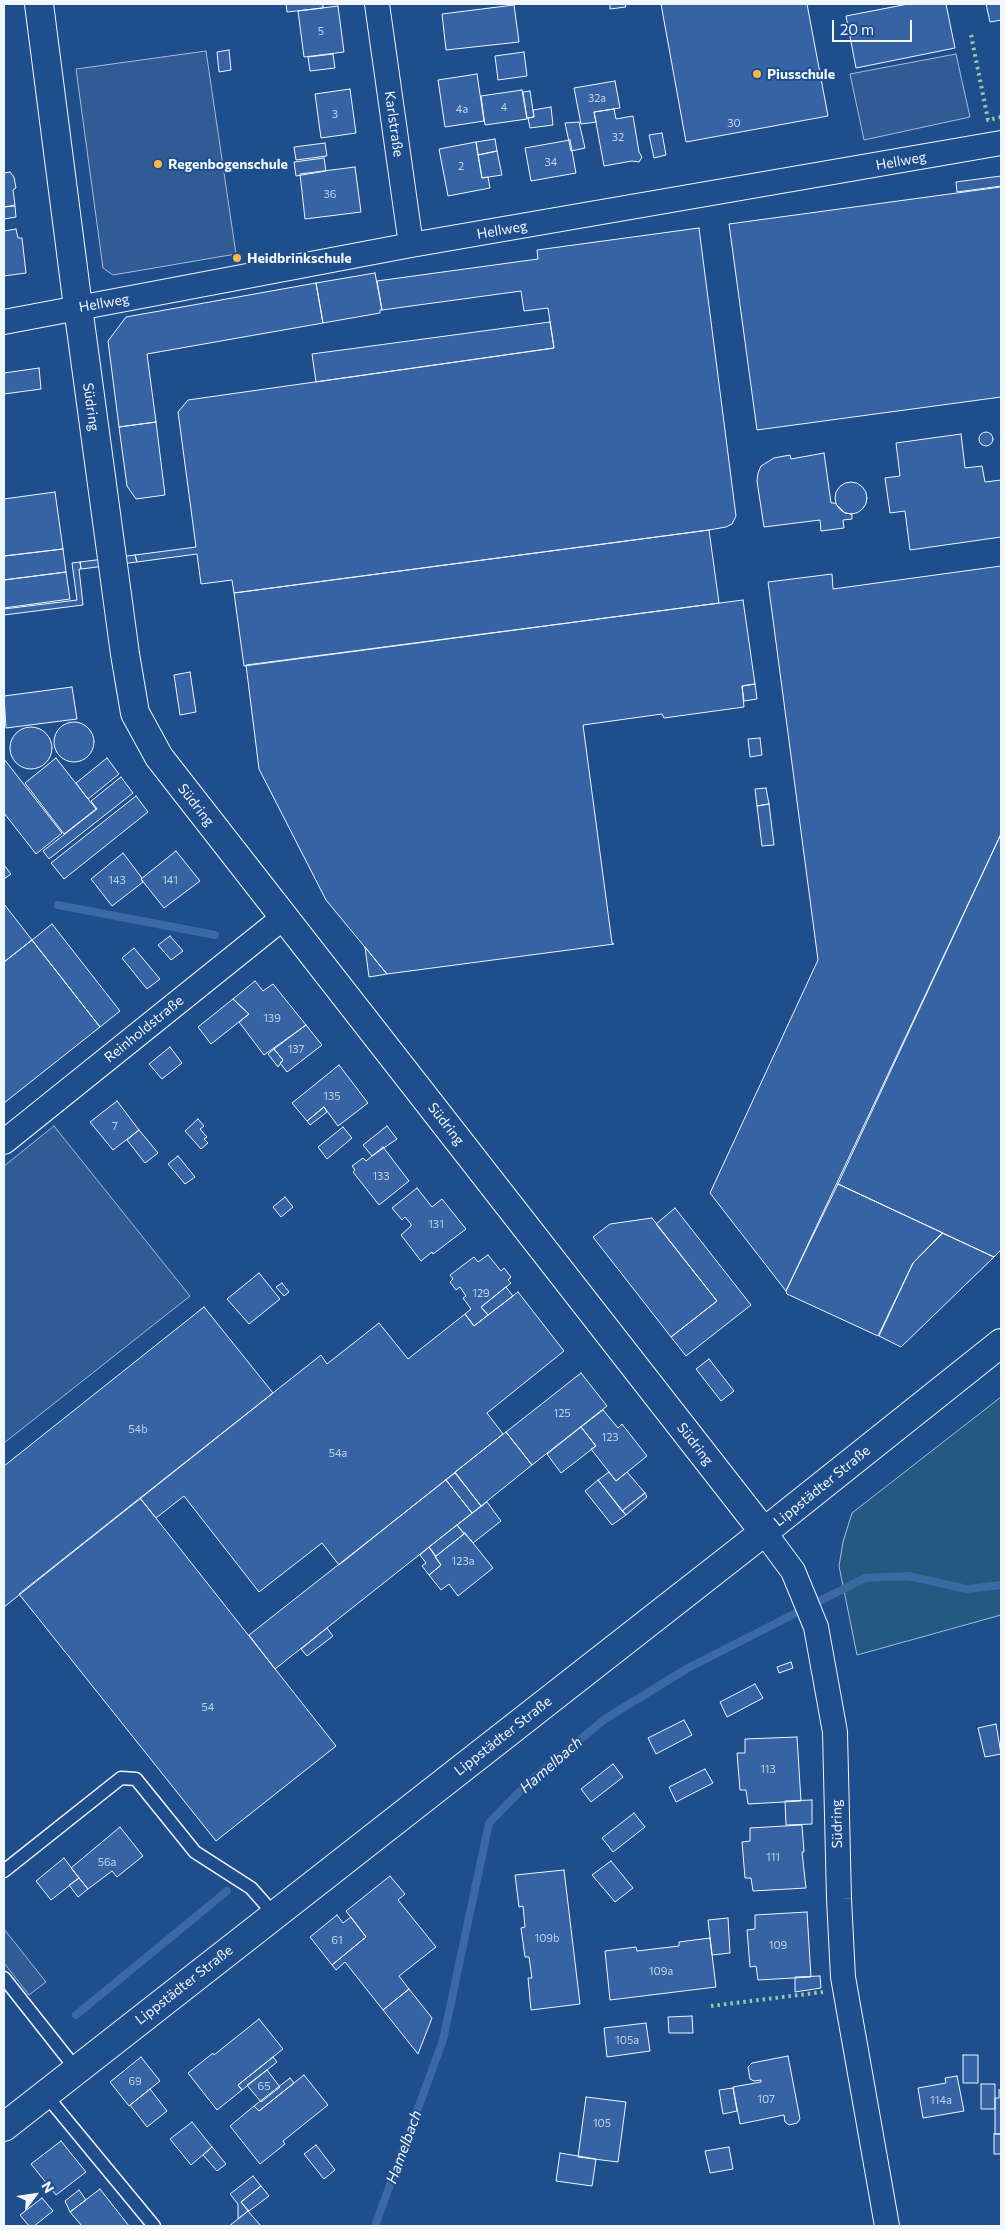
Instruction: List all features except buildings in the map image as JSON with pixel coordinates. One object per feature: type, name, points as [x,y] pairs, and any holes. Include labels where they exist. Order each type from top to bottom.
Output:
[{"type":"main road","name":"Südring","points":[[39,4],[124,645],[136,713],[159,757],[764,1532]]},
{"type":"main road","name":"Lippstädter Straße","points":[[4,2127],[764,1532],[1001,1343]]},
{"type":"street","name":"Karlstraße","points":[[377,4],[411,245]]},
{"type":"street","name":"Hellweg","points":[[4,322],[411,245],[1001,143]]},
{"type":"street","name":"Reinholdstraße","points":[[4,1142],[284,917]]},
{"type":"street","name":"Südring","points":[[764,1532],[793,1572],[816,1627],[835,1732],[843,1977],[887,2226]]},
{"type":"lane","points":[[4,1871],[122,1778],[136,1779],[195,1852],[251,1888],[274,1914]]},
{"type":"lane","points":[[4,1978],[76,2069]]},
{"type":"lane","points":[[45,2094],[154,2226]]},
{"type":"shaded area","name":"Regenbogenschule","points":[[206,51],[236,254],[113,275],[103,268],[76,69]]},
{"type":"shaded area","points":[[956,54],[970,117],[864,140],[850,74]]},
{"type":"shaded area","points":[[54,1126],[190,1296],[4,1443],[4,1166]]},
{"type":"shaded area","points":[[1001,1397],[1001,1615],[857,1655],[839,1566],[843,1542],[852,1513]]},
{"type":"shaded area","points":[[4,1929],[46,1982],[29,1995],[4,1963]]},
{"type":"waterway","points":[[58,905],[215,935]]},
{"type":"waterway","name":"Hamelbach","points":[[375,2226],[443,2040],[489,1823],[530,1781],[605,1719],[688,1668],[865,1578],[908,1576],[967,1589],[1001,1585]]},
{"type":"waterway","points":[[76,2015],[227,1891]]},
{"type":"hedge","points":[[971,35],[988,120],[1001,117]]},
{"type":"hedge","points":[[711,2006],[823,1992]]},
{"type":"place","name":"Piusschule","points":[[757,74]]},
{"type":"place","name":"Regenbogenschule","points":[[158,164]]},
{"type":"place","name":"Heidbrinkschule","points":[[237,258]]}]
